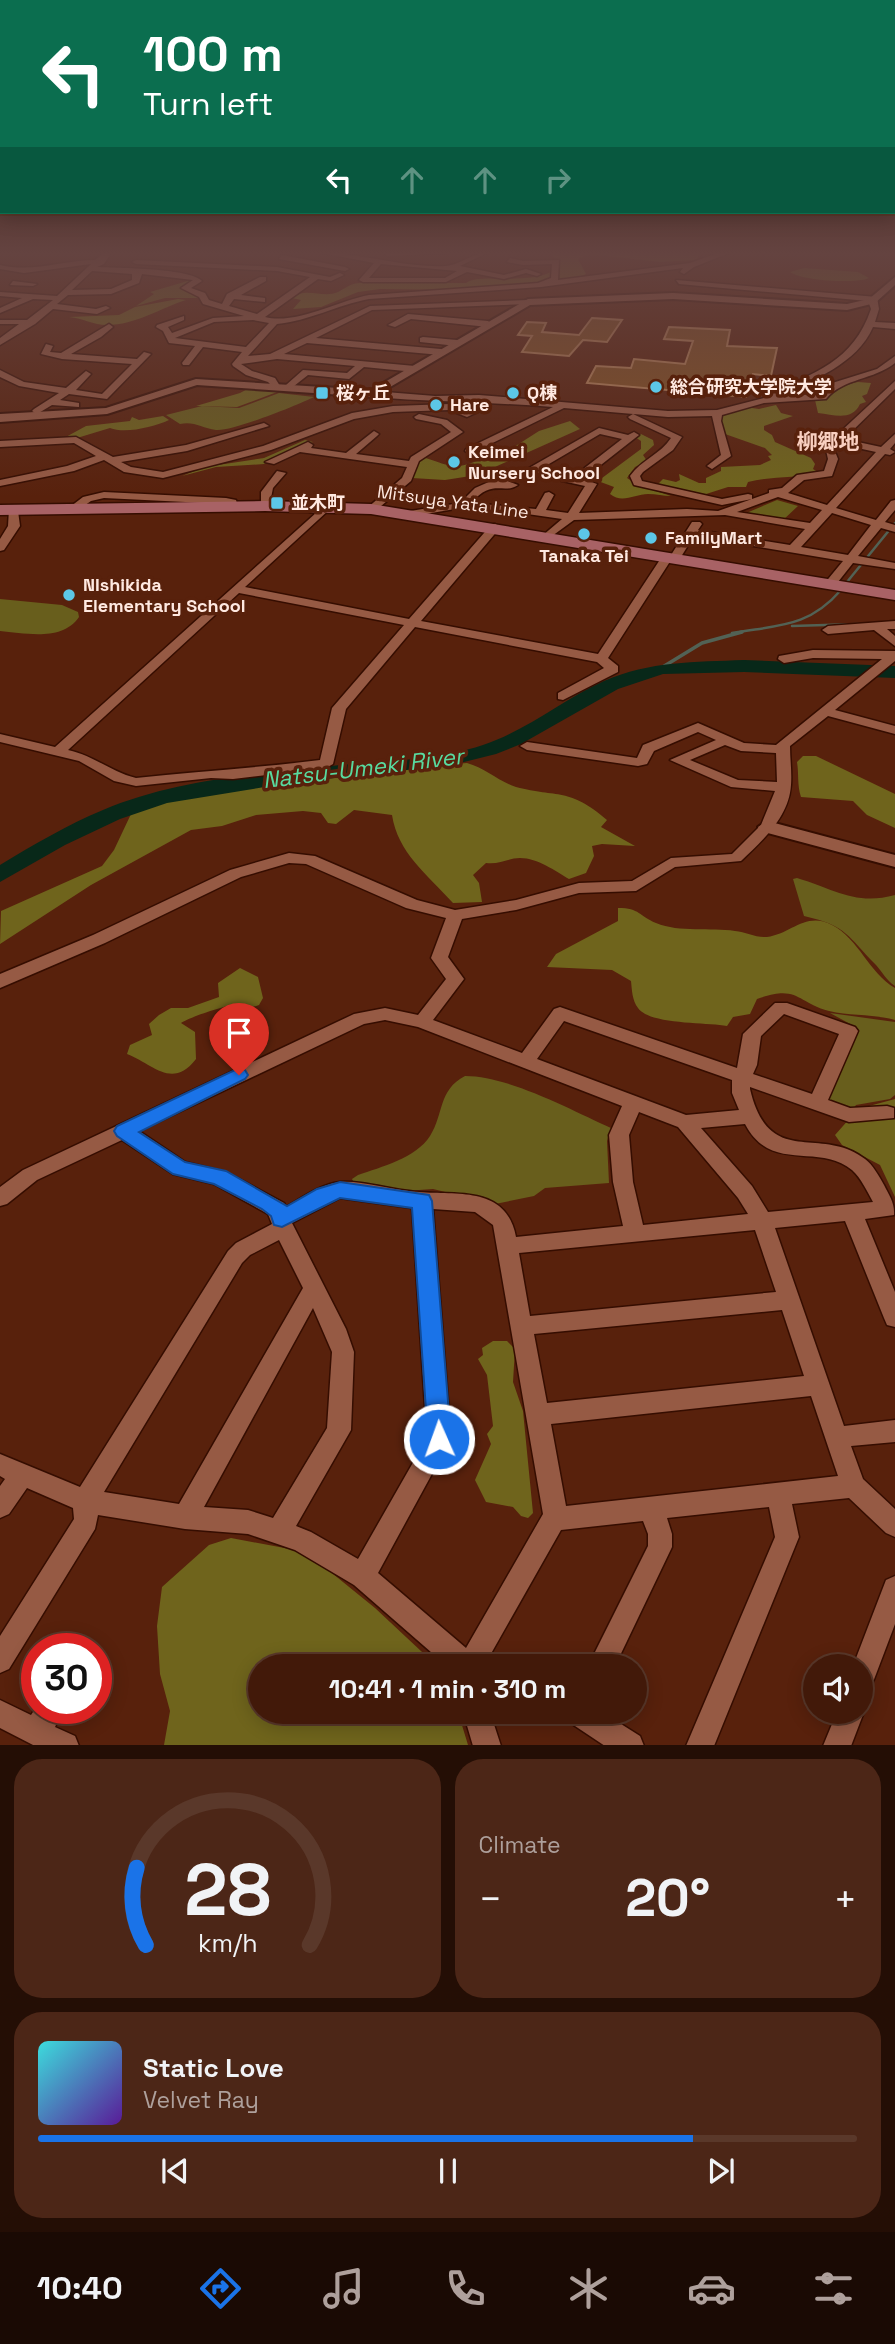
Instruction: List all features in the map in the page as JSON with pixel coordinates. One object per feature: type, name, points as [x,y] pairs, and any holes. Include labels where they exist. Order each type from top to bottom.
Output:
[{"type":"main road","name":"Mitsuya Yata Line","points":[[6,510],[265,506],[371,509],[495,527],[895,595]]},
{"type":"street","points":[[62,356],[74,346],[101,334]]},
{"type":"street","points":[[176,334],[169,337],[175,342],[247,350]]},
{"type":"street","points":[[262,334],[237,365],[272,380],[275,386]]},
{"type":"street","points":[[273,356],[315,334]]},
{"type":"street","points":[[369,334],[457,343]]},
{"type":"street","points":[[373,394],[471,334]]},
{"type":"street","points":[[764,400],[839,358],[865,334]]},
{"type":"street","points":[[304,340],[441,352]]},
{"type":"street","points":[[301,359],[331,342]]},
{"type":"street","points":[[49,346],[45,354],[138,362]]},
{"type":"street","points":[[186,363],[200,346]]},
{"type":"street","points":[[2,378],[104,397],[147,354]]},
{"type":"street","points":[[240,359],[273,356],[415,369]]},
{"type":"street","points":[[470,452],[557,407],[652,413],[717,413],[764,400],[823,397],[832,386],[880,371],[895,359]]},
{"type":"street","points":[[289,387],[306,372],[349,376],[362,364]]},
{"type":"street","points":[[37,411],[66,392],[86,374]]},
{"type":"street","points":[[0,418],[107,411],[197,382],[289,387],[404,398],[479,398],[557,407],[633,417],[674,434],[677,442],[638,470],[635,476],[638,484],[722,502],[744,499],[766,491],[776,492],[895,529]]},
{"type":"street","points":[[727,513],[786,490],[801,477],[828,474],[833,465],[829,448],[895,384]]},
{"type":"street","points":[[393,409],[404,398]]},
{"type":"street","points":[[51,402],[76,405]]},
{"type":"street","points":[[0,444],[73,440],[136,472],[169,474],[288,441],[356,418],[450,407],[467,414],[475,411]]},
{"type":"street","points":[[288,441],[352,416],[393,409],[434,410]]},
{"type":"street","points":[[371,509],[407,479],[412,466],[426,450],[458,432],[444,422],[415,416],[414,411]]},
{"type":"street","points":[[712,466],[726,456],[716,421],[717,413]]},
{"type":"street","points":[[0,483],[109,459],[187,447],[264,426]]},
{"type":"street","points":[[527,472],[599,431],[631,437],[576,480]]},
{"type":"street","points":[[348,456],[374,434]]},
{"type":"street","points":[[793,549],[889,452],[895,438]]},
{"type":"street","points":[[837,440],[889,452]]},
{"type":"street","points":[[270,462],[317,441]]},
{"type":"street","points":[[187,447],[209,463]]},
{"type":"street","points":[[300,449],[412,466]]},
{"type":"street","points":[[143,455],[169,474]]},
{"type":"street","points":[[512,468],[592,484],[571,517],[548,536]]},
{"type":"street","points":[[265,506],[263,498],[268,487],[281,473]]},
{"type":"street","points":[[463,506],[473,491],[501,482],[513,485]]},
{"type":"street","points":[[539,513],[549,495]]},
{"type":"street","points":[[830,584],[895,503]]},
{"type":"street","points":[[408,514],[463,506],[571,517],[727,513],[813,527]]},
{"type":"street","points":[[59,751],[326,507]]},
{"type":"street","points":[[0,548],[14,526],[6,510]]},
{"type":"street","points":[[601,659],[671,557],[691,533],[702,513]]},
{"type":"street","points":[[0,738],[84,758],[119,778],[148,783],[211,774],[233,775],[326,764],[339,708],[495,527]]},
{"type":"street","points":[[691,533],[895,566]]},
{"type":"street","points":[[236,589],[601,659],[613,669],[563,695]]},
{"type":"street","points":[[828,630],[895,625]]},
{"type":"street","points":[[876,626],[895,651]]},
{"type":"street","points":[[858,628],[868,654]]},
{"type":"street","points":[[783,659],[813,654],[895,651]]},
{"type":"street","points":[[696,733],[743,753],[781,752],[895,651]]},
{"type":"street","points":[[825,711],[895,730]]},
{"type":"street","points":[[527,746],[638,762],[642,761],[648,748],[698,727],[741,747],[781,752]]},
{"type":"street","points":[[718,744],[677,760],[736,784],[784,787]]},
{"type":"street","points":[[0,982],[28,967],[154,915],[223,878],[292,856],[309,859],[412,904],[455,915],[516,905],[590,886],[636,886],[675,862],[736,858],[767,827],[784,787],[781,752]]},
{"type":"street","points":[[767,827],[895,861]]},
{"type":"street","points":[[422,1022],[455,979],[439,958],[455,915]]},
{"type":"street","points":[[508,1246],[887,1209],[859,1165],[829,1152],[799,1152],[772,1142],[761,1135],[750,1116],[740,1089],[752,1034],[781,1007],[849,1031],[817,1103]]},
{"type":"street","points":[[526,1061],[560,1013],[849,1115],[887,1113]]},
{"type":"street","points":[[0,1198],[30,1175],[360,1018],[385,1014],[422,1022],[685,1122],[745,1192],[762,1222],[853,1486],[895,1525]]},
{"type":"street","points":[[634,1101],[620,1135],[623,1182],[635,1233]]},
{"type":"street","points":[[685,1122],[750,1116]]},
{"type":"street","points":[[124,1131],[180,1169],[219,1177],[270,1203],[281,1212],[282,1223],[342,1345],[341,1422],[279,1531]]},
{"type":"street","points":[[0,1660],[86,1521],[85,1501],[235,1257],[324,1195],[340,1190],[422,1201],[446,1200],[489,1210],[501,1219],[556,1519]]},
{"type":"street","points":[[363,1576],[439,1439],[422,1201]]},
{"type":"street","points":[[852,1213],[895,1318]]},
{"type":"street","points":[[185,1517],[302,1306],[315,1289]]},
{"type":"street","points":[[522,1326],[787,1300]]},
{"type":"street","points":[[536,1415],[818,1385]]},
{"type":"street","points":[[838,1437],[895,1431]]},
{"type":"street","points":[[0,1506],[11,1469],[85,1501],[185,1517],[248,1521],[279,1531],[331,1556],[363,1576],[455,1654]]},
{"type":"street","points":[[476,1654],[549,1525],[556,1519],[853,1486]]},
{"type":"street","points":[[699,1745],[787,1537],[778,1494]]},
{"type":"street","points":[[607,1654],[660,1547],[660,1534],[652,1510]]},
{"type":"street","points":[[871,1654],[895,1589]]},
{"type":"street","points":[[0,1714],[65,1745]]},
{"type":"street","points":[[36,1732],[41,1724]]},
{"type":"street","points":[[481,1724],[487,1745]]},
{"type":"street","points":[[598,1724],[630,1745]]},
{"type":"street","points":[[837,1745],[845,1724]]},
{"type":"shaded area","points":[[261,382],[317,386],[320,394],[277,392],[237,407],[196,406],[240,393]]},
{"type":"shaded area","points":[[858,382],[871,383],[867,394],[862,396],[866,402],[860,404],[852,413],[842,416],[818,413],[815,400]]},
{"type":"shaded area","points":[[279,393],[314,397],[265,417],[216,430],[190,423],[180,424],[166,415],[202,406],[239,408]]},
{"type":"shaded area","points":[[776,405],[781,413],[793,416],[764,426],[764,430],[772,435],[775,442],[811,458],[815,464],[813,469],[821,474],[757,480],[748,482],[746,487],[728,487],[703,495],[656,486],[663,479],[676,482],[680,480],[679,474],[699,483],[706,483],[706,478],[721,471],[721,467],[760,465],[771,460],[768,456],[772,455],[765,448],[725,434],[719,415],[745,407],[759,409]]},
{"type":"shaded area","points":[[163,416],[169,420],[148,427],[131,430],[110,428],[77,438],[64,438],[86,426],[130,421],[132,417],[139,420]]},
{"type":"shaded area","points":[[570,421],[580,429],[477,475],[445,480],[412,478],[412,469],[422,457],[451,466],[464,465],[482,459],[472,452],[478,449],[497,452],[514,447],[539,431]]},
{"type":"shaded area","points":[[641,434],[653,440],[654,445],[643,455],[647,461],[635,467],[627,478],[638,485],[671,496],[648,494],[619,498],[610,494],[614,487],[598,481],[641,449],[641,441],[635,437]]},
{"type":"shaded area","points":[[305,440],[313,442],[264,464],[216,467],[182,476],[205,467],[264,458]]},
{"type":"shaded area","points":[[777,500],[798,506],[782,521],[744,514]]},
{"type":"shaded area","points":[[0,599],[62,605],[78,612],[79,617],[72,625],[53,633],[0,631]]},
{"type":"shaded area","points":[[803,756],[816,756],[895,794],[895,828],[867,815],[853,801],[801,797],[797,762]]},
{"type":"shaded area","points":[[467,763],[516,787],[563,795],[583,802],[607,820],[601,827],[635,846],[592,846],[594,856],[586,873],[569,879],[533,860],[516,858],[486,863],[473,875],[479,883],[482,902],[453,903],[407,852],[400,841],[392,815],[354,810],[336,824],[328,823],[321,813],[303,811],[256,815],[222,826],[191,830],[91,885],[0,944],[1,911],[102,866],[114,850],[131,814],[168,801],[251,783]]},
{"type":"shaded area","points":[[793,879],[868,899],[895,895],[895,986],[846,933],[830,924],[804,916]]},
{"type":"shaded area","points":[[618,908],[635,911],[665,926],[725,930],[763,937],[776,935],[806,922],[823,921],[850,939],[878,974],[895,988],[895,1020],[829,1011],[796,996],[781,993],[757,999],[750,1014],[733,1017],[727,1026],[666,1020],[644,1013],[638,1008],[633,998],[631,981],[612,970],[547,967],[556,954],[618,921]]},
{"type":"shaded area","points":[[240,968],[258,977],[263,998],[256,1006],[227,1006],[181,1023],[195,1032],[196,1059],[187,1068],[170,1074],[127,1054],[130,1045],[152,1035],[149,1024],[159,1015],[171,1008],[188,1008],[219,997],[218,983]]},
{"type":"shaded area","points":[[830,1013],[895,1022],[895,1095],[890,1099],[856,1105],[851,1112],[823,1100],[855,1030],[852,1025]]},
{"type":"shaded area","points":[[465,1076],[482,1077],[520,1088],[611,1128],[607,1141],[609,1183],[545,1188],[534,1196],[495,1204],[433,1189],[405,1191],[354,1183],[352,1179],[358,1175],[397,1161],[424,1144],[434,1128],[450,1088]]},
{"type":"shaded area","points":[[895,1099],[895,1197],[880,1165],[842,1145],[835,1135],[858,1109]]},
{"type":"shaded area","points":[[493,1341],[507,1341],[515,1349],[513,1382],[523,1411],[533,1513],[528,1518],[521,1516],[513,1507],[486,1502],[475,1480],[491,1444],[487,1434],[493,1426],[487,1375],[478,1359],[483,1355],[482,1348]]},
{"type":"shaded area","points":[[231,1538],[306,1552],[375,1608],[424,1654],[248,1654],[248,1724],[462,1724],[468,1745],[164,1745],[170,1711],[160,1674],[157,1626],[162,1587],[209,1545]]},
{"type":"building","points":[[572,334],[612,334],[607,342],[583,340],[569,356],[522,352],[532,336],[518,335]]},
{"type":"building","points":[[666,334],[729,334],[727,346],[777,348],[771,376],[753,374],[750,392],[746,397],[587,383],[596,366],[631,368],[634,359],[685,364],[693,341],[664,339]]},
{"type":"waterway","points":[[847,582],[895,523]]},
{"type":"waterway","points":[[732,633],[778,626],[804,618],[817,612],[841,590]]},
{"type":"waterway","points":[[792,626],[858,624]]},
{"type":"waterway","points":[[661,668],[702,643],[742,632]]},
{"type":"waterway","name":"Natsu-Umeki River","points":[[0,875],[57,840],[112,814],[161,798],[202,789],[289,777],[452,759],[489,750],[514,740],[611,685],[661,668],[744,666],[895,672]]},
{"type":"place","name":"総合研究大学院大学","points":[[656,387]]},
{"type":"place","name":"桜ヶ丘","points":[[322,393]]},
{"type":"place","name":"Q棟","points":[[513,393]]},
{"type":"place","name":"Hare","points":[[436,405]]},
{"type":"place","name":"Keimei Nursery School","points":[[454,462]]},
{"type":"place","name":"並木町","points":[[277,503]]},
{"type":"place","name":"Tanaka Tei","points":[[584,534]]},
{"type":"place","name":"FamilyMart","points":[[651,538]]},
{"type":"place","name":"NIshikida Elementary School","points":[[69,595]]},
{"type":"district","name":"柳郷地","points":[[828,442]]},
{"type":"route","points":[[239,1075],[124,1131],[180,1169],[212,1174],[270,1203],[281,1212],[282,1219],[331,1191],[349,1190],[422,1201],[439,1439]]}]
